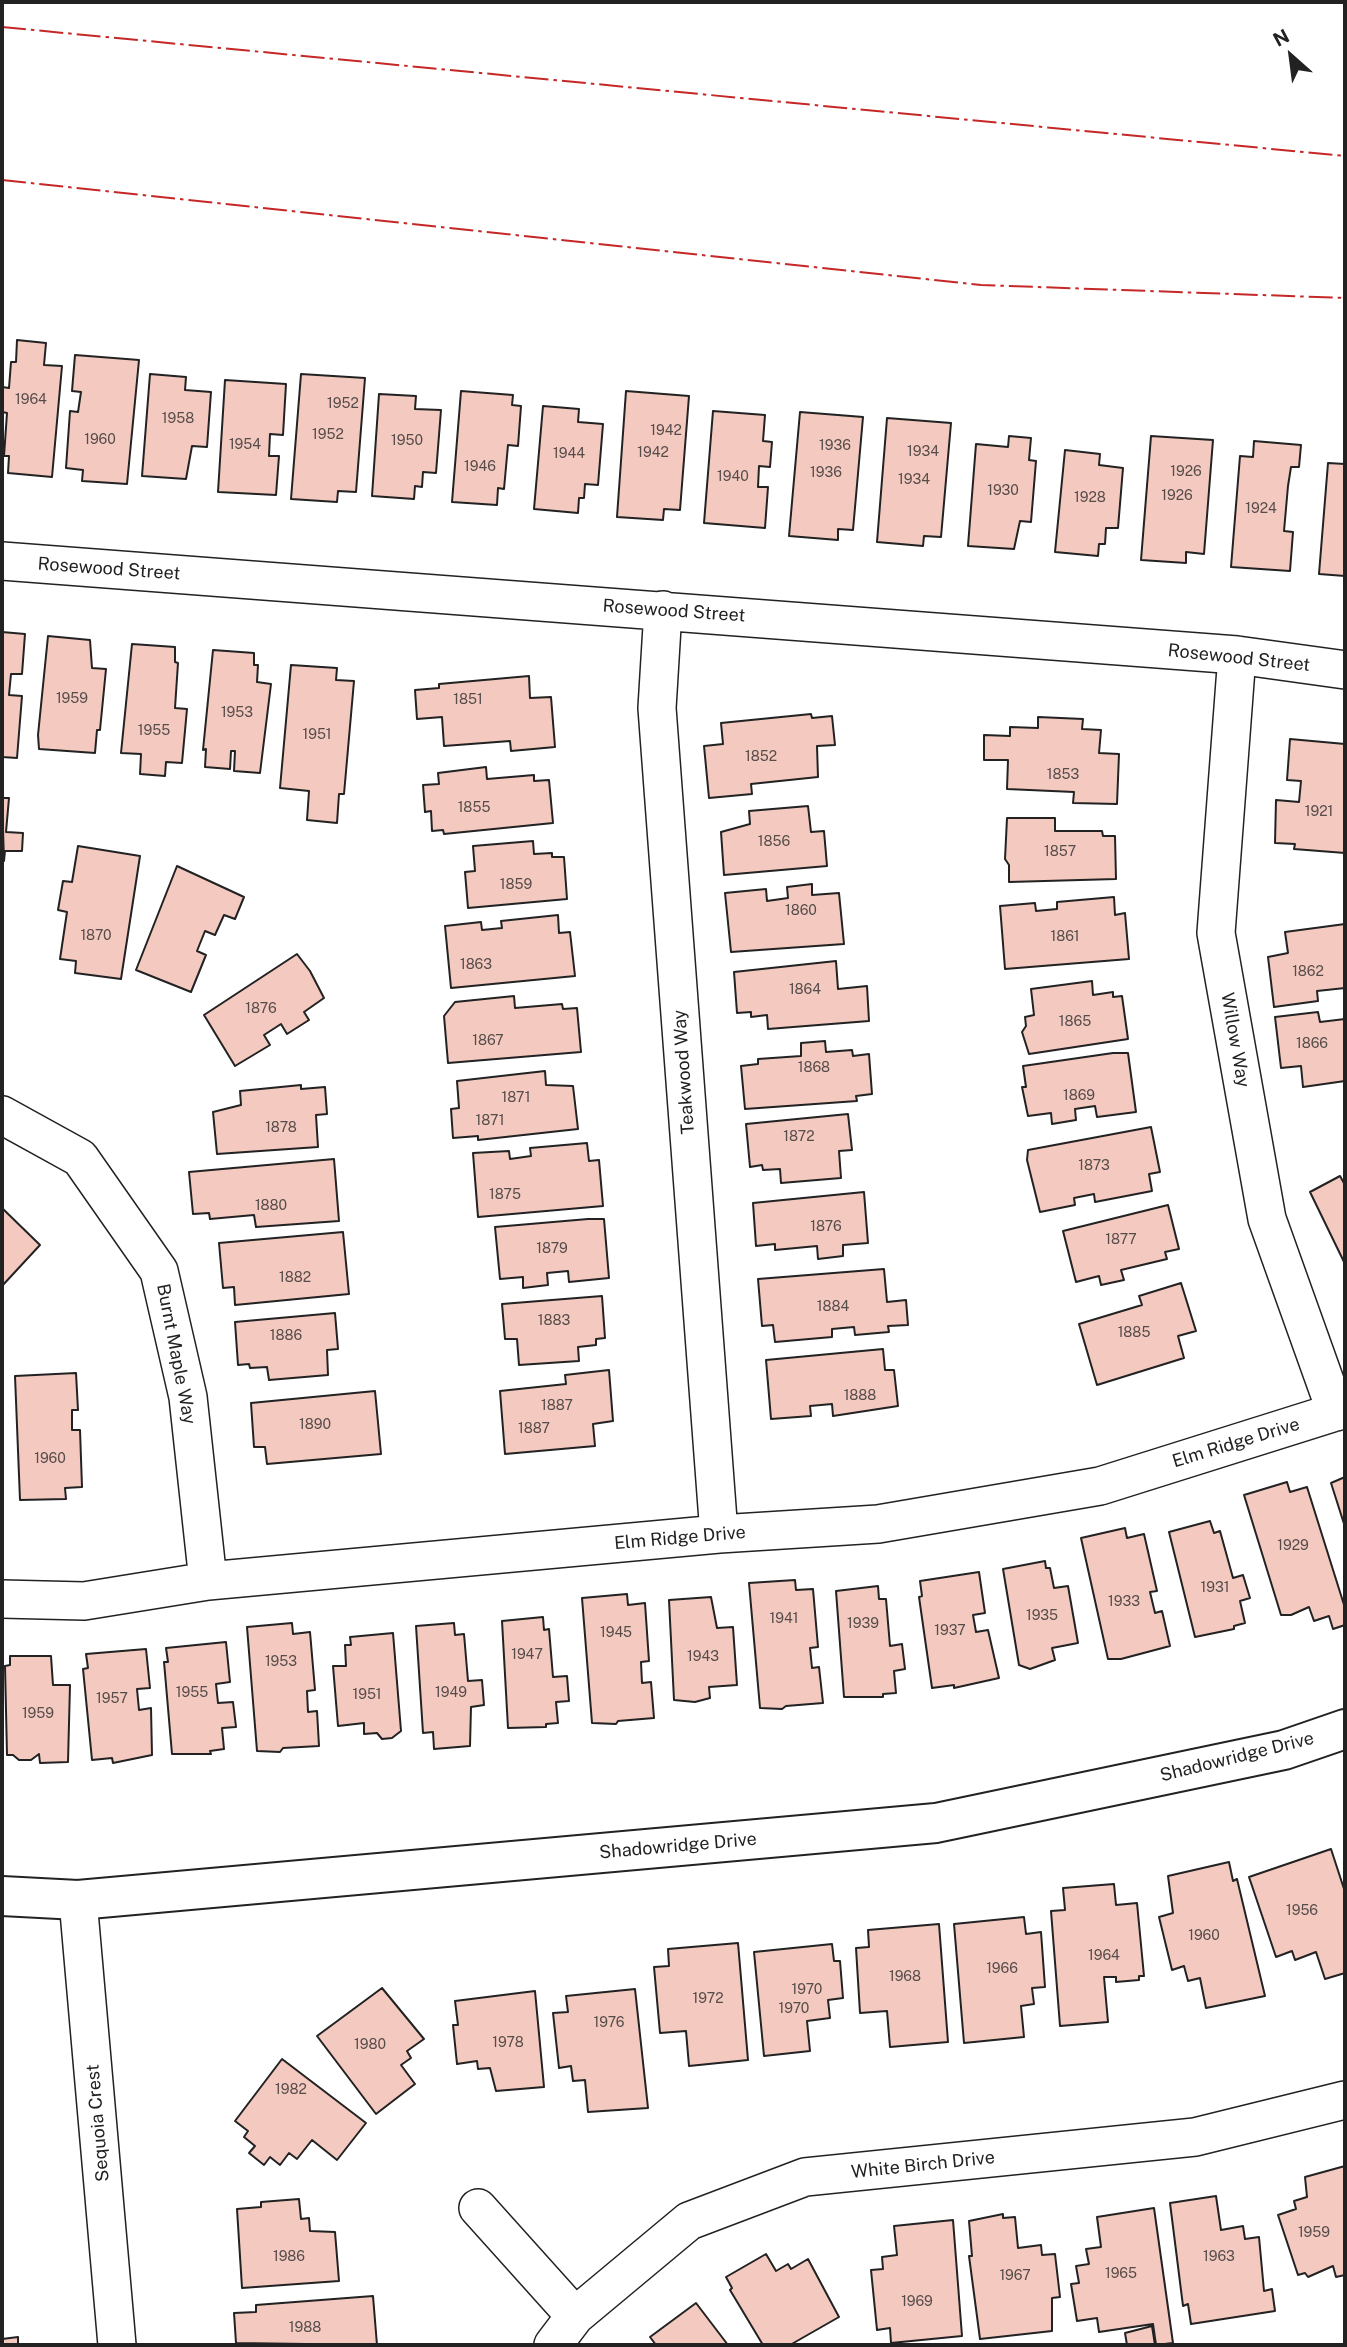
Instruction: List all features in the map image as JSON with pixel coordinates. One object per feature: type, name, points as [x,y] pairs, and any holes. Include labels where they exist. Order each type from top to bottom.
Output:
[{"type":"street","name":"Rosewood Street","points":[[2,561],[1237,655],[1345,670]]},
{"type":"street","name":"Teakwood Way","points":[[663,610],[657,708],[719,1534]]},
{"type":"street","name":"Willow Way","points":[[1237,655],[1216,933],[1267,1219],[1341,1410]]},
{"type":"street","name":"Burnt Maple Way","points":[[2,1115],[80,1158],[159,1271],[188,1397],[208,1581]]},
{"type":"street","name":"Elm Ridge Drive","points":[[2,1599],[84,1601],[208,1581],[719,1534],[878,1524],[1100,1486],[1341,1410]]},
{"type":"street","name":"Shadowridge Drive","points":[[2,1896],[78,1900],[936,1823],[1284,1750],[1345,1729]]},
{"type":"street","name":"Sequoia Crest","points":[[78,1900],[117,2345]]},
{"type":"street","name":"White Birch Drive","points":[[553,2345],[575,2316],[689,2221],[806,2176],[1195,2137],[1345,2100]]},
{"type":"street","points":[[478,2208],[575,2316]]},
{"type":"building","points":[[17,340],[46,343],[44,365],[62,366],[52,477],[8,473],[9,456],[4,456],[7,413],[2,412],[2,387],[9,388],[11,362],[16,362]]},
{"type":"building","points":[[75,355],[139,360],[127,484],[82,481],[83,470],[66,468],[70,411],[78,412],[81,392],[72,391]]},
{"type":"building","points":[[150,374],[186,377],[185,390],[211,392],[207,447],[192,446],[186,479],[142,476]]},
{"type":"building","points":[[301,374],[365,378],[356,492],[338,491],[337,502],[291,499]]},
{"type":"building","points":[[225,380],[286,384],[283,435],[270,434],[269,456],[279,456],[276,495],[218,492]]},
{"type":"building","points":[[461,391],[513,395],[512,405],[521,406],[518,446],[508,445],[504,489],[498,488],[497,505],[452,502]]},
{"type":"building","points":[[626,391],[689,396],[680,510],[664,509],[663,520],[617,517]]},
{"type":"building","points":[[379,394],[416,396],[415,409],[441,410],[436,473],[423,472],[422,487],[415,486],[414,499],[372,496]]},
{"type":"building","points":[[543,406],[579,409],[578,422],[603,424],[598,485],[585,484],[584,498],[579,498],[578,513],[534,509]]},
{"type":"building","points":[[713,411],[765,415],[763,441],[772,442],[770,467],[759,466],[758,487],[768,487],[765,528],[704,523]]},
{"type":"building","points":[[800,412],[863,417],[853,530],[838,529],[838,540],[789,536]]},
{"type":"building","points":[[887,418],[951,423],[941,537],[924,536],[923,546],[877,542]]},
{"type":"building","points":[[1009,436],[1031,438],[1029,460],[1036,461],[1031,522],[1020,521],[1014,549],[968,546],[976,444],[1008,447]]},
{"type":"building","points":[[1151,436],[1213,440],[1204,554],[1186,552],[1186,563],[1141,560]]},
{"type":"building","points":[[1254,441],[1301,445],[1299,467],[1291,467],[1284,531],[1293,532],[1290,571],[1231,567],[1240,456],[1253,457]]},
{"type":"building","points":[[1065,450],[1100,454],[1099,465],[1123,468],[1118,528],[1106,528],[1105,544],[1099,544],[1098,556],[1055,552]]},
{"type":"building","points":[[1328,463],[1345,464],[1345,576],[1319,574]]},
{"type":"building","points":[[2,632],[25,634],[22,674],[11,674],[9,695],[22,696],[17,758],[2,757]]},
{"type":"building","points":[[48,636],[90,640],[92,668],[106,669],[95,753],[39,749],[38,735]]},
{"type":"building","points":[[132,644],[175,647],[175,662],[178,663],[175,708],[187,709],[182,763],[166,762],[165,776],[140,774],[141,754],[121,753]]},
{"type":"building","points":[[213,650],[254,653],[254,665],[258,665],[257,682],[271,684],[260,773],[234,771],[235,751],[231,751],[230,769],[205,767],[206,749],[203,750]]},
{"type":"building","points":[[291,665],[337,668],[336,680],[354,681],[344,794],[339,794],[337,823],[307,820],[309,791],[280,788]]},
{"type":"building","points":[[529,676],[530,698],[551,697],[555,747],[511,751],[510,741],[444,746],[442,717],[417,719],[415,690],[439,688],[439,684]]},
{"type":"building","points":[[811,714],[812,718],[832,716],[835,745],[817,746],[818,777],[751,784],[752,794],[709,798],[704,746],[723,744],[721,723]]},
{"type":"building","points":[[1038,717],[1083,719],[1082,729],[1101,730],[1099,753],[1119,754],[1117,804],[1073,803],[1074,792],[1007,789],[1008,760],[984,760],[984,735],[1010,736],[1010,727],[1038,728]]},
{"type":"building","points":[[1290,739],[1345,744],[1345,853],[1294,849],[1295,844],[1275,843],[1276,800],[1299,802],[1301,781],[1287,780]]},
{"type":"building","points":[[486,767],[487,779],[534,775],[534,781],[549,780],[553,823],[444,834],[443,830],[432,831],[431,811],[425,812],[423,785],[439,784],[438,773]]},
{"type":"building","points":[[2,798],[9,798],[6,832],[23,833],[22,851],[5,851],[4,861]]},
{"type":"building","points":[[808,806],[811,832],[824,831],[827,866],[724,875],[721,832],[750,824],[749,811]]},
{"type":"building","points":[[1007,818],[1055,818],[1055,831],[1102,831],[1103,836],[1115,836],[1116,879],[1009,882],[1009,865],[1005,859]]},
{"type":"building","points":[[533,841],[534,854],[552,853],[552,857],[564,857],[567,899],[468,908],[465,872],[475,871],[473,846]]},
{"type":"building","points":[[78,846],[140,856],[121,979],[75,973],[76,961],[60,959],[67,912],[58,910],[63,881],[72,882]]},
{"type":"building","points":[[177,866],[244,897],[235,919],[224,915],[215,935],[205,931],[197,951],[206,955],[191,992],[136,970]]},
{"type":"building","points":[[812,884],[812,895],[839,893],[844,944],[731,952],[725,893],[766,889],[767,901],[788,898],[787,887]]},
{"type":"building","points":[[1114,897],[1115,915],[1125,913],[1129,959],[1005,969],[1000,906],[1035,903],[1036,911],[1057,909],[1057,902]]},
{"type":"building","points":[[558,915],[559,933],[570,932],[575,976],[451,988],[445,926],[481,922],[482,930],[502,928],[501,921]]},
{"type":"building","points":[[1345,924],[1345,988],[1317,991],[1318,1001],[1274,1007],[1268,957],[1288,953],[1285,932]]},
{"type":"building","points":[[297,954],[310,971],[324,998],[304,1012],[309,1020],[287,1034],[281,1024],[264,1035],[270,1045],[235,1066],[204,1015]]},
{"type":"building","points":[[836,961],[838,989],[867,986],[869,1021],[768,1029],[767,1015],[751,1017],[751,1012],[737,1013],[734,972]]},
{"type":"building","points":[[1092,981],[1093,995],[1113,992],[1113,997],[1122,996],[1128,1039],[1029,1054],[1022,1032],[1026,1026],[1025,1017],[1034,1015],[1031,989]]},
{"type":"building","points":[[514,996],[515,1008],[562,1004],[563,1009],[577,1008],[581,1052],[448,1063],[444,1016],[455,1002]]},
{"type":"building","points":[[1318,1012],[1320,1022],[1345,1019],[1345,1081],[1303,1087],[1301,1066],[1281,1068],[1275,1017]]},
{"type":"building","points":[[825,1041],[826,1052],[852,1050],[853,1056],[869,1054],[872,1094],[856,1096],[857,1101],[745,1109],[741,1066],[758,1064],[758,1059],[801,1056],[801,1043]]},
{"type":"building","points":[[1128,1053],[1136,1112],[1097,1117],[1095,1106],[1075,1109],[1076,1120],[1052,1124],[1051,1113],[1028,1116],[1022,1087],[1026,1087],[1023,1066]]},
{"type":"building","points":[[545,1071],[546,1085],[573,1086],[578,1129],[478,1140],[478,1136],[453,1138],[451,1109],[459,1108],[457,1081]]},
{"type":"building","points":[[301,1085],[301,1089],[325,1087],[327,1114],[316,1115],[318,1147],[217,1154],[213,1112],[241,1105],[240,1091]]},
{"type":"building","points":[[848,1114],[852,1150],[839,1151],[841,1178],[781,1183],[780,1169],[763,1170],[762,1165],[750,1167],[746,1124]]},
{"type":"building","points":[[1151,1127],[1160,1172],[1149,1174],[1152,1191],[1095,1202],[1094,1194],[1074,1198],[1075,1205],[1040,1212],[1027,1160],[1028,1150]]},
{"type":"building","points":[[587,1143],[589,1161],[599,1160],[603,1206],[478,1217],[473,1153],[509,1151],[510,1159],[531,1156],[530,1148]]},
{"type":"building","points":[[334,1159],[339,1221],[256,1227],[254,1215],[210,1219],[209,1213],[193,1214],[189,1172]]},
{"type":"building","points":[[1340,1176],[1345,1185],[1345,1264],[1310,1192]]},
{"type":"building","points":[[864,1192],[868,1243],[843,1245],[843,1256],[818,1259],[817,1246],[775,1250],[775,1244],[756,1246],[753,1203]]},
{"type":"building","points":[[1168,1205],[1179,1249],[1165,1252],[1167,1259],[1121,1270],[1124,1280],[1101,1285],[1099,1276],[1076,1282],[1063,1231]]},
{"type":"building","points":[[2,1208],[40,1245],[2,1286]]},
{"type":"building","points":[[604,1219],[609,1278],[569,1282],[568,1271],[547,1273],[548,1285],[523,1288],[523,1277],[500,1279],[495,1227]]},
{"type":"building","points":[[343,1232],[349,1294],[235,1305],[234,1287],[223,1288],[219,1243]]},
{"type":"building","points":[[884,1269],[887,1302],[906,1300],[908,1325],[888,1326],[889,1332],[855,1335],[854,1327],[832,1329],[832,1337],[775,1342],[773,1325],[762,1326],[758,1279]]},
{"type":"building","points":[[1181,1283],[1196,1331],[1178,1336],[1184,1358],[1097,1385],[1079,1324],[1142,1305],[1139,1296]]},
{"type":"building","points":[[602,1296],[605,1338],[596,1339],[596,1345],[578,1347],[579,1361],[519,1365],[517,1339],[505,1339],[502,1304]]},
{"type":"building","points":[[335,1313],[338,1349],[327,1350],[328,1375],[269,1380],[267,1367],[250,1368],[249,1364],[238,1365],[235,1322]]},
{"type":"building","points":[[883,1349],[885,1370],[894,1370],[898,1406],[833,1416],[832,1404],[810,1406],[811,1416],[771,1419],[766,1360]]},
{"type":"building","points":[[609,1370],[613,1421],[593,1424],[595,1446],[505,1454],[500,1391],[566,1384],[565,1375]]},
{"type":"building","points":[[76,1373],[78,1410],[72,1410],[72,1430],[80,1430],[82,1487],[65,1488],[66,1499],[20,1500],[15,1376]]},
{"type":"building","points":[[375,1391],[381,1454],[267,1464],[265,1447],[254,1447],[251,1403]]},
{"type":"building","points":[[1345,1477],[1345,1527],[1331,1483]]},
{"type":"building","points":[[1287,1482],[1290,1492],[1307,1487],[1345,1608],[1345,1625],[1333,1629],[1329,1616],[1314,1621],[1309,1607],[1291,1615],[1281,1615],[1244,1495]]},
{"type":"building","points":[[1210,1521],[1214,1533],[1220,1531],[1233,1578],[1243,1575],[1250,1598],[1240,1601],[1245,1623],[1234,1626],[1234,1629],[1195,1637],[1169,1532]]},
{"type":"building","points":[[1125,1528],[1127,1538],[1144,1534],[1157,1591],[1150,1592],[1155,1613],[1162,1611],[1170,1646],[1121,1659],[1108,1659],[1081,1538]]},
{"type":"building","points":[[1045,1561],[1046,1568],[1050,1568],[1054,1588],[1068,1586],[1078,1643],[1052,1648],[1055,1660],[1030,1669],[1019,1665],[1003,1569]]},
{"type":"building","points":[[979,1572],[985,1613],[973,1615],[976,1632],[988,1630],[999,1678],[954,1688],[954,1685],[932,1688],[919,1597],[922,1596],[920,1581]]},
{"type":"building","points":[[795,1580],[796,1590],[813,1589],[818,1647],[810,1648],[812,1668],[819,1667],[823,1703],[786,1706],[782,1709],[760,1708],[749,1583]]},
{"type":"building","points":[[878,1586],[879,1599],[886,1599],[890,1646],[902,1644],[905,1669],[894,1671],[896,1693],[883,1694],[883,1697],[844,1697],[836,1591]]},
{"type":"building","points":[[627,1594],[628,1605],[645,1603],[649,1661],[641,1662],[642,1683],[651,1682],[654,1718],[618,1721],[616,1724],[592,1723],[582,1598]]},
{"type":"building","points":[[711,1597],[717,1628],[733,1627],[737,1685],[709,1687],[710,1698],[695,1702],[674,1700],[669,1600]]},
{"type":"building","points":[[543,1617],[544,1630],[549,1629],[553,1677],[567,1676],[569,1701],[556,1702],[558,1723],[546,1724],[546,1727],[508,1728],[502,1621]]},
{"type":"building","points":[[292,1623],[293,1634],[310,1632],[315,1690],[307,1691],[308,1712],[317,1711],[319,1746],[283,1748],[280,1752],[257,1751],[247,1627]]},
{"type":"building","points":[[454,1623],[455,1635],[464,1634],[468,1681],[482,1680],[484,1705],[471,1707],[470,1746],[434,1749],[433,1732],[423,1733],[416,1626]]},
{"type":"building","points":[[393,1633],[401,1731],[392,1738],[382,1739],[377,1733],[364,1734],[364,1723],[338,1726],[333,1666],[346,1666],[345,1645],[351,1645],[350,1637]]},
{"type":"building","points":[[226,1642],[230,1682],[216,1684],[218,1703],[233,1702],[236,1727],[222,1728],[224,1749],[210,1751],[211,1754],[172,1754],[164,1662],[168,1662],[166,1648]]},
{"type":"building","points":[[146,1649],[150,1688],[137,1689],[139,1710],[151,1708],[152,1755],[113,1763],[112,1758],[92,1760],[83,1669],[88,1668],[86,1654]]},
{"type":"building","points":[[10,1656],[51,1656],[53,1685],[70,1685],[68,1762],[40,1763],[39,1754],[31,1760],[19,1760],[13,1755],[7,1755],[5,1666],[10,1665]]},
{"type":"building","points":[[1331,1849],[1345,1892],[1345,1973],[1325,1979],[1316,1952],[1295,1960],[1292,1951],[1276,1957],[1249,1877]]},
{"type":"building","points":[[1229,1862],[1233,1881],[1237,1879],[1265,1996],[1206,2008],[1200,1978],[1188,1981],[1184,1966],[1172,1970],[1159,1917],[1173,1913],[1168,1876]]},
{"type":"building","points":[[1114,1884],[1116,1905],[1137,1903],[1144,1976],[1139,1976],[1139,1980],[1116,1982],[1116,1977],[1104,1977],[1108,2022],[1060,2026],[1051,1911],[1065,1910],[1063,1888]]},
{"type":"building","points":[[1024,1917],[1026,1934],[1041,1932],[1045,1987],[1032,1988],[1034,2004],[1021,2006],[1024,2037],[964,2043],[954,1924]]},
{"type":"building","points":[[939,1924],[948,2042],[890,2047],[887,2011],[860,2013],[856,1948],[869,1947],[868,1930]]},
{"type":"building","points":[[738,1943],[748,2060],[689,2066],[686,2031],[660,2033],[654,1967],[669,1966],[668,1949]]},
{"type":"building","points":[[832,1944],[834,1961],[840,1961],[843,1998],[828,2000],[830,2018],[807,2021],[810,2051],[764,2056],[754,1952]]},
{"type":"building","points":[[382,1988],[424,2039],[407,2051],[411,2058],[401,2065],[415,2084],[376,2114],[317,2036]]},
{"type":"building","points":[[635,1989],[648,2108],[588,2112],[585,2080],[573,2081],[571,2066],[559,2068],[553,2013],[568,2012],[566,1996]]},
{"type":"building","points":[[535,1991],[544,2087],[496,2091],[490,2068],[478,2069],[477,2061],[457,2064],[453,2025],[458,2025],[455,2001]]},
{"type":"building","points":[[282,2059],[366,2123],[337,2160],[312,2140],[297,2159],[289,2153],[280,2165],[270,2157],[264,2165],[249,2153],[255,2146],[244,2137],[248,2131],[235,2121]]},
{"type":"building","points":[[1345,2166],[1345,2275],[1336,2277],[1333,2266],[1308,2277],[1305,2273],[1298,2275],[1278,2215],[1296,2209],[1294,2201],[1307,2197],[1305,2177]]},
{"type":"building","points":[[1216,2196],[1221,2230],[1243,2226],[1245,2239],[1259,2237],[1264,2291],[1272,2289],[1275,2311],[1191,2324],[1188,2304],[1183,2306],[1170,2203]]},
{"type":"building","points":[[299,2199],[301,2219],[309,2218],[310,2231],[335,2232],[339,2281],[242,2288],[237,2209],[261,2207],[261,2202]]},
{"type":"building","points":[[1154,2208],[1173,2343],[1156,2345],[1153,2324],[1099,2332],[1097,2318],[1077,2321],[1071,2284],[1079,2283],[1076,2266],[1089,2264],[1086,2249],[1101,2247],[1097,2217]]},
{"type":"building","points":[[1003,2214],[1003,2218],[1015,2217],[1018,2248],[1041,2245],[1042,2255],[1055,2254],[1060,2297],[1052,2298],[1052,2331],[980,2339],[969,2256],[972,2256],[969,2221]]},
{"type":"building","points":[[953,2220],[962,2336],[891,2343],[890,2328],[877,2330],[871,2270],[883,2269],[882,2257],[897,2255],[894,2226]]},
{"type":"building","points":[[766,2254],[776,2271],[788,2264],[791,2269],[808,2259],[839,2317],[790,2345],[763,2345],[730,2290],[732,2288],[726,2277]]},
{"type":"building","points":[[373,2296],[377,2345],[236,2343],[234,2313],[256,2312],[256,2305]]},
{"type":"building","points":[[696,2303],[728,2345],[656,2345],[650,2337]]},
{"type":"building","points":[[1152,2326],[1155,2345],[1127,2345],[1125,2333]]},
{"type":"building","points":[[18,2337],[18,2345],[2,2345],[2,2339]]},
{"type":"power","points":[[2,27],[1345,156]]},
{"type":"power","points":[[2,180],[981,285],[1345,298]]}]
